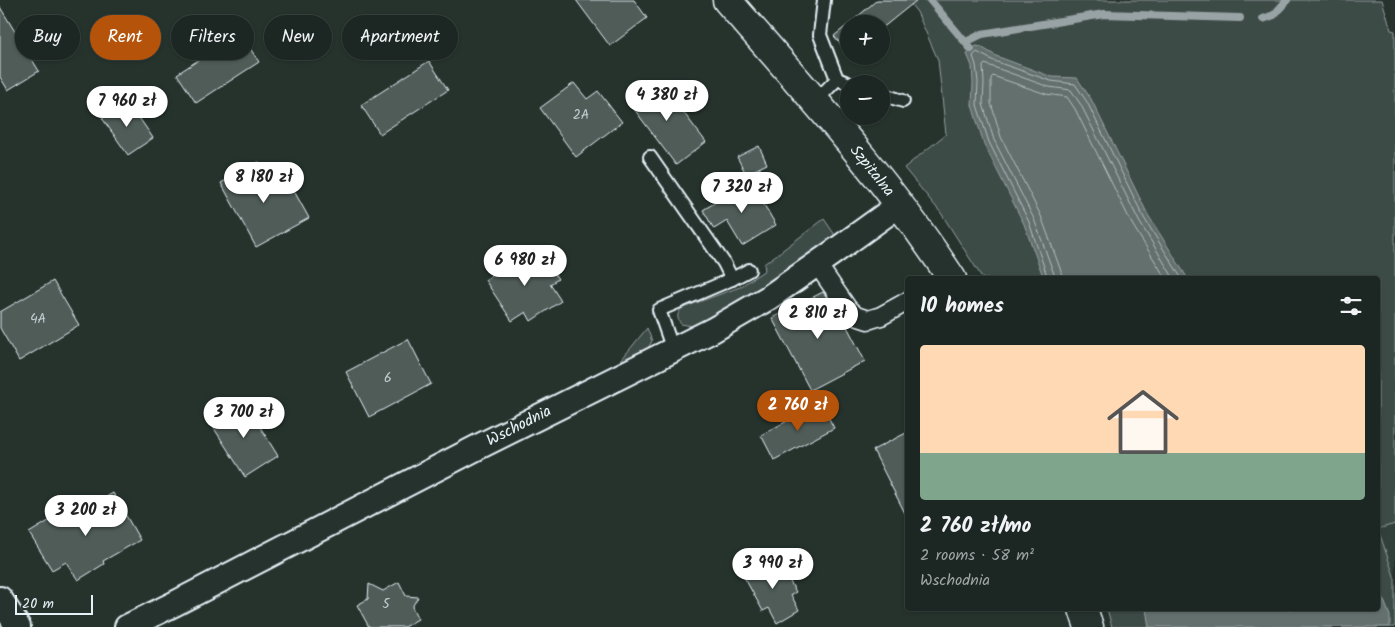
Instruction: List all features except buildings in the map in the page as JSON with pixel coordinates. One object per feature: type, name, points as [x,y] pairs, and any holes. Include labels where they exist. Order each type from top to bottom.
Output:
[{"type":"main road","name":"Szpitalna","points":[[727,0],[853,147],[899,205],[950,276]]},
{"type":"main road","points":[[1084,611],[1089,627]]},
{"type":"street","name":"Wschodnia","points":[[127,627],[482,445],[712,330],[768,298],[899,205]]},
{"type":"street","points":[[817,264],[848,309],[856,316],[868,320],[881,316],[905,303]]},
{"type":"street","points":[[0,598],[18,627]]},
{"type":"lane","points":[[824,0],[820,35],[837,79],[840,80]]},
{"type":"lane","points":[[814,102],[837,79]]},
{"type":"lane","points":[[890,97],[903,101]]},
{"type":"lane","points":[[650,157],[724,263],[732,279]]},
{"type":"lane","points":[[672,350],[659,310],[749,270]]},
{"type":"shaded area","points":[[907,0],[1382,0],[1391,30],[1395,31],[1395,524],[1380,528],[1380,276],[981,276],[941,213],[904,168],[946,134],[938,60],[917,12]]},
{"type":"shaded area","points":[[824,219],[835,235],[799,262],[742,300],[692,326],[681,324],[678,316],[682,308],[740,287],[765,270],[764,264]]},
{"type":"shaded area","points":[[647,328],[652,341],[648,348],[617,365]]},
{"type":"shaded area","points":[[1395,524],[1395,579],[1380,535],[1380,528]]},
{"type":"shaded area","points":[[1380,535],[1395,579],[1395,627],[1112,627],[1108,611],[1380,611]]},
{"type":"water","points":[[976,46],[981,47],[996,56],[1052,77],[1077,78],[1091,99],[1148,215],[1186,276],[1043,276],[1024,224],[984,144],[972,105],[972,66],[967,54]]},
{"type":"water","points":[[1380,590],[1390,616],[1390,627],[1149,627],[1146,611],[1380,611]]},
{"type":"waterway","points":[[930,0],[971,49]]},
{"type":"waterway","points":[[1263,19],[1274,15],[1287,0]]},
{"type":"waterway","points":[[966,42],[982,34],[1104,14],[1240,18]]}]
